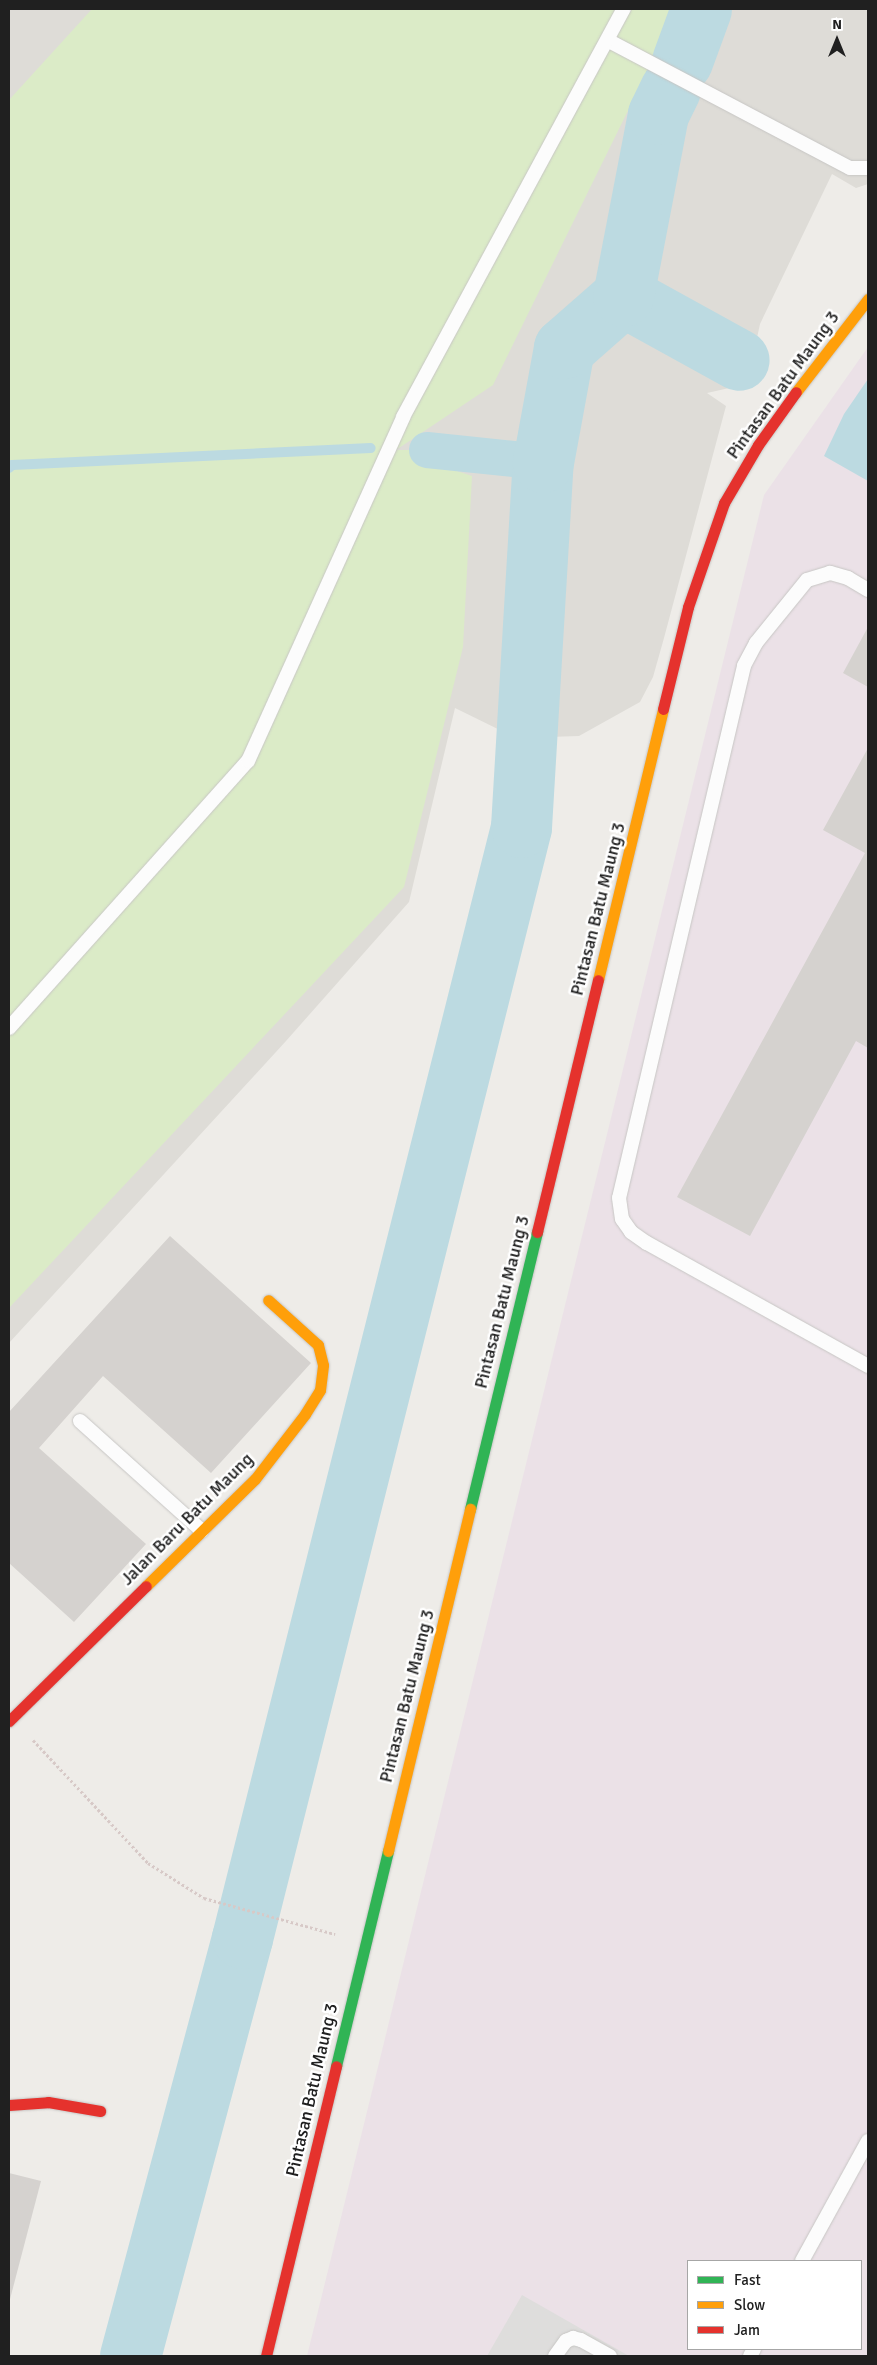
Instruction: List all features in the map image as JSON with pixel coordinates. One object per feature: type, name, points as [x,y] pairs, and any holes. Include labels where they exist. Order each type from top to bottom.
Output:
[{"type":"street","name":"Pintasan Batu Maung 3","points":[[266,2356],[688,607],[724,503],[758,445],[824,353],[868,299]]},
{"type":"street","name":"Jalan Baru Batu Maung","points":[[10,1720],[255,1479],[305,1414],[320,1390],[323,1365],[318,1345],[268,1300]]},
{"type":"street","points":[[9,2105],[48,2102],[100,2111]]},
{"type":"lane","points":[[9,1028],[248,760],[403,417],[609,41],[624,9]]},
{"type":"lane","points":[[609,41],[850,168],[868,168]]},
{"type":"lane","points":[[868,590],[848,578],[830,573],[807,580],[756,643],[744,666],[619,1198],[622,1219],[631,1232],[639,1238],[868,1366]]},
{"type":"lane","points":[[80,1421],[202,1531]]},
{"type":"lane","points":[[803,2260],[868,2141]]},
{"type":"lane","points":[[555,2356],[566,2341],[573,2338],[581,2340],[610,2356]]},
{"type":"path","points":[[10,1720],[148,1863],[204,1898],[365,1942]]},
{"type":"shaded area","points":[[9,9],[868,9],[868,184],[856,188],[832,174],[760,324],[747,384],[707,393],[726,406],[653,677],[640,702],[579,736],[516,738],[455,708],[409,902],[286,1041],[9,1343]]},
{"type":"shaded area","points":[[868,347],[868,2356],[307,2356],[764,495]]},
{"type":"shaded area","points":[[522,2295],[629,2356],[487,2356]]},
{"type":"green space","points":[[92,9],[678,9],[493,385],[396,450],[427,450],[445,467],[472,476],[463,647],[404,887],[9,1308],[9,100]]},
{"type":"water","points":[[868,379],[868,481],[824,456],[844,414]]},
{"type":"building","points":[[868,627],[868,687],[843,673]]},
{"type":"building","points":[[868,748],[868,1048],[856,1041],[750,1236],[677,1197],[865,853],[823,830]]},
{"type":"building","points":[[170,1236],[311,1363],[211,1473],[103,1376],[39,1448],[146,1544],[74,1622],[9,1563],[9,1412]]},
{"type":"building","points":[[9,2173],[41,2181],[9,2303]]},
{"type":"waterway","points":[[682,61],[701,9]]},
{"type":"waterway","points":[[130,2356],[242,1938],[521,827],[543,462],[564,348],[623,296],[658,114],[670,89]]},
{"type":"waterway","points":[[623,296],[739,360]]},
{"type":"waterway","points":[[9,468],[12,465],[371,448]]},
{"type":"waterway","points":[[427,450],[543,462]]},
{"type":"traffic: fast","points":[[470,1509],[537,1232]]},
{"type":"traffic: fast","points":[[336,2066],[388,1851]]},
{"type":"traffic: slow","points":[[796,392],[868,299]]},
{"type":"traffic: slow","points":[[598,980],[663,709]]},
{"type":"traffic: slow","points":[[146,1586],[255,1479],[305,1414],[320,1390],[323,1365],[318,1345],[268,1300]]},
{"type":"traffic: slow","points":[[388,1851],[470,1509]]},
{"type":"traffic: jam","points":[[663,709],[688,607],[724,503],[758,445],[796,392]]},
{"type":"traffic: jam","points":[[537,1232],[598,980]]},
{"type":"traffic: jam","points":[[9,1721],[146,1586]]},
{"type":"traffic: jam","points":[[266,2356],[336,2066]]},
{"type":"traffic: jam","points":[[9,2105],[48,2102],[100,2111]]}]
